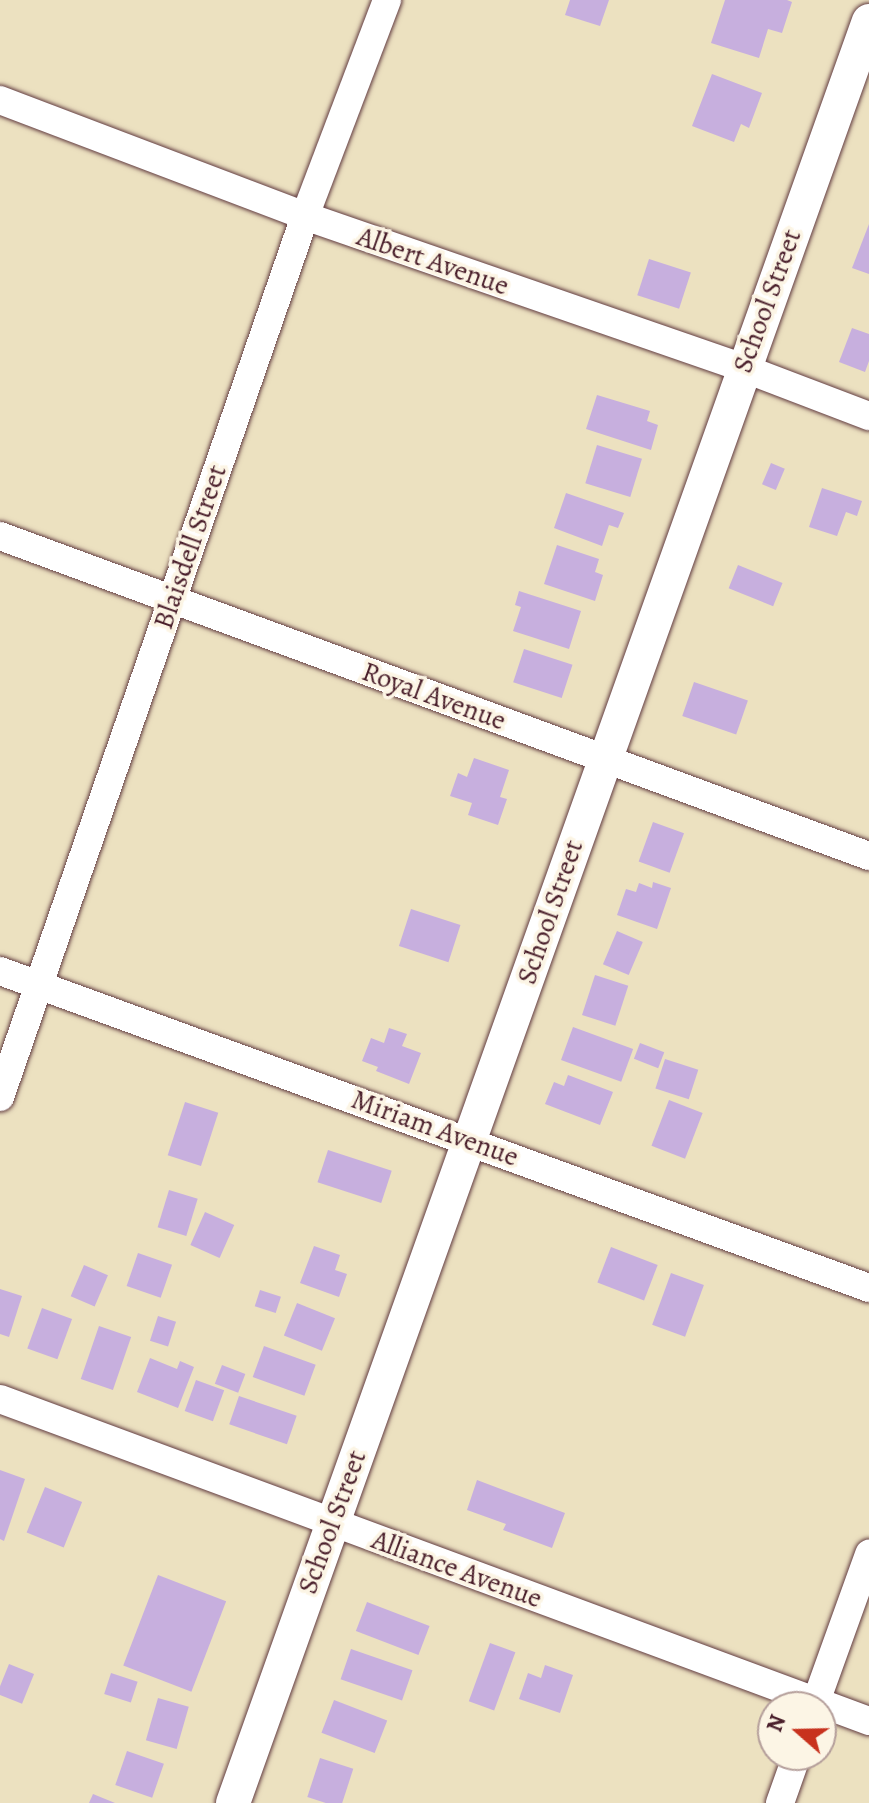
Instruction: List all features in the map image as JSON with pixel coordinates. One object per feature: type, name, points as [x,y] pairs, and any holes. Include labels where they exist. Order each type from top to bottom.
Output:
[{"type":"main road","name":"School Street","points":[[233,1803],[869,21]]},
{"type":"street","name":"Blaisdell Street","points":[[0,1097],[305,216],[387,0]]},
{"type":"street","name":"Albert Avenue","points":[[0,100],[305,216],[743,368],[869,416]]},
{"type":"street","name":"Royal Avenue","points":[[0,536],[869,856]]},
{"type":"street","name":"Miriam Avenue","points":[[0,971],[869,1288]]},
{"type":"street","name":"Alliance Avenue","points":[[0,1399],[778,1691]]},
{"type":"street","points":[[820,1691],[869,1554]]},
{"type":"street","name":"Alliance Avenue","points":[[837,1712],[869,1721]]},
{"type":"street","points":[[780,1803],[791,1771]]},
{"type":"building","points":[[570,0],[609,0],[600,26],[565,15]]},
{"type":"building","points":[[725,0],[792,2],[782,33],[768,29],[759,58],[711,43]]},
{"type":"building","points":[[712,74],[762,93],[749,128],[741,124],[734,142],[692,126]]},
{"type":"building","points":[[869,224],[869,274],[852,268]]},
{"type":"building","points":[[649,259],[691,273],[679,309],[637,295]]},
{"type":"building","points":[[852,328],[869,334],[869,361],[865,372],[839,362]]},
{"type":"building","points":[[597,395],[650,411],[647,421],[658,425],[651,450],[586,429]]},
{"type":"building","points":[[597,445],[642,459],[630,497],[585,483]]},
{"type":"building","points":[[771,463],[785,469],[776,490],[762,484]]},
{"type":"building","points":[[822,488],[862,501],[857,516],[846,512],[837,536],[809,527]]},
{"type":"building","points":[[566,493],[624,513],[618,528],[609,525],[602,546],[554,528]]},
{"type":"building","points":[[557,545],[599,559],[595,572],[603,575],[595,601],[544,584]]},
{"type":"building","points":[[738,565],[783,583],[773,606],[729,588]]},
{"type":"building","points":[[519,591],[581,611],[569,649],[513,631],[521,607],[515,605]]},
{"type":"building","points":[[524,649],[573,665],[562,698],[513,682]]},
{"type":"building","points":[[694,682],[748,701],[736,735],[682,716]]},
{"type":"building","points":[[474,758],[509,770],[500,797],[507,799],[498,825],[468,815],[472,803],[450,796],[458,773],[467,777]]},
{"type":"building","points":[[653,822],[684,833],[670,873],[639,861]]},
{"type":"building","points":[[653,882],[671,888],[657,929],[617,915],[626,889],[636,892],[639,883],[652,888]]},
{"type":"building","points":[[411,909],[460,925],[448,962],[399,946]]},
{"type":"building","points":[[617,931],[643,942],[629,975],[603,964]]},
{"type":"building","points":[[595,975],[628,986],[615,1026],[582,1015]]},
{"type":"building","points":[[573,1027],[633,1049],[621,1082],[561,1060]]},
{"type":"building","points":[[389,1028],[407,1034],[402,1046],[421,1053],[409,1084],[376,1071],[378,1067],[362,1061],[371,1038],[384,1043]]},
{"type":"building","points":[[640,1043],[664,1052],[658,1068],[634,1059]]},
{"type":"building","points":[[665,1059],[698,1070],[689,1099],[655,1088]]},
{"type":"building","points":[[568,1075],[613,1092],[600,1125],[545,1104],[554,1082],[564,1086]]},
{"type":"building","points":[[669,1100],[703,1113],[685,1159],[651,1146]]},
{"type":"building","points":[[185,1102],[218,1113],[201,1166],[168,1155]]},
{"type":"building","points":[[328,1150],[392,1171],[381,1203],[317,1182]]},
{"type":"building","points":[[169,1190],[198,1199],[186,1236],[158,1227]]},
{"type":"building","points":[[205,1212],[234,1225],[220,1258],[190,1245]]},
{"type":"building","points":[[314,1246],[340,1255],[335,1270],[347,1274],[339,1297],[300,1283]]},
{"type":"building","points":[[611,1247],[658,1265],[644,1300],[597,1282]]},
{"type":"building","points":[[138,1253],[172,1265],[161,1298],[127,1286]]},
{"type":"building","points":[[84,1265],[108,1275],[95,1306],[71,1296]]},
{"type":"building","points":[[671,1273],[704,1285],[685,1337],[652,1325]]},
{"type":"building","points":[[0,1289],[22,1296],[9,1337],[0,1334]]},
{"type":"building","points":[[260,1290],[281,1297],[276,1313],[255,1306]]},
{"type":"building","points":[[297,1303],[335,1318],[322,1351],[284,1335]]},
{"type":"building","points":[[42,1308],[72,1319],[57,1359],[27,1348]]},
{"type":"building","points":[[158,1316],[176,1322],[168,1347],[150,1341]]},
{"type":"building","points":[[99,1326],[131,1337],[113,1390],[81,1379]]},
{"type":"building","points":[[264,1346],[316,1365],[304,1396],[253,1377]]},
{"type":"building","points":[[150,1358],[177,1369],[180,1361],[194,1367],[178,1408],[137,1392]]},
{"type":"building","points":[[222,1365],[245,1374],[238,1393],[215,1384]]},
{"type":"building","points":[[196,1380],[224,1390],[213,1421],[185,1411]]},
{"type":"building","points":[[239,1396],[297,1416],[287,1444],[229,1424]]},
{"type":"building","points":[[0,1470],[25,1479],[4,1541],[0,1539]]},
{"type":"building","points":[[477,1480],[565,1513],[552,1548],[503,1530],[506,1524],[467,1510]]},
{"type":"building","points":[[45,1487],[82,1502],[64,1547],[27,1532]]},
{"type":"building","points":[[158,1575],[226,1601],[191,1692],[123,1666]]},
{"type":"building","points":[[367,1602],[430,1626],[418,1655],[356,1631]]},
{"type":"building","points":[[490,1643],[515,1652],[494,1710],[469,1701]]},
{"type":"building","points":[[351,1649],[412,1670],[402,1700],[341,1679]]},
{"type":"building","points":[[9,1664],[34,1674],[22,1704],[0,1695],[0,1686]]},
{"type":"building","points":[[545,1665],[573,1675],[560,1713],[519,1699],[528,1673],[541,1678]]},
{"type":"building","points":[[111,1673],[138,1682],[131,1703],[104,1694]]},
{"type":"building","points":[[158,1698],[189,1707],[177,1749],[146,1740]]},
{"type":"building","points":[[334,1700],[387,1720],[375,1753],[321,1733]]},
{"type":"building","points":[[127,1751],[164,1764],[152,1798],[115,1785]]},
{"type":"building","points":[[320,1758],[353,1769],[342,1803],[326,1803],[307,1797]]},
{"type":"building","points":[[93,1794],[115,1803],[89,1803]]}]
